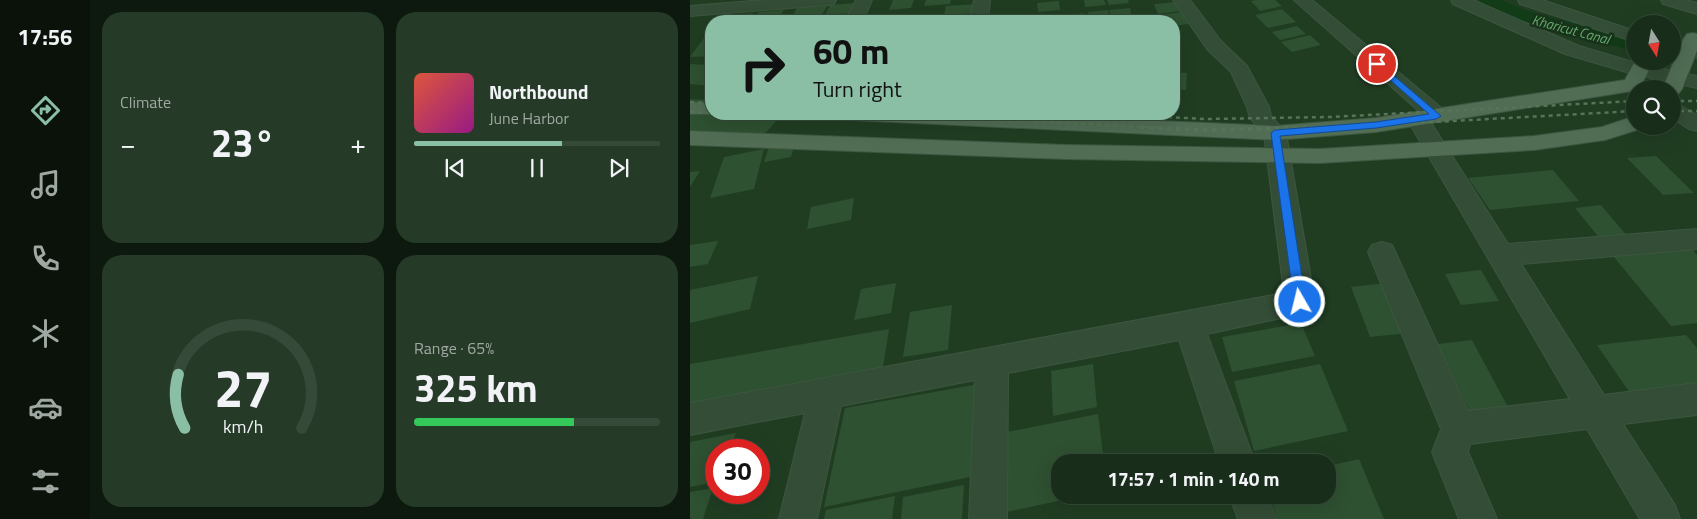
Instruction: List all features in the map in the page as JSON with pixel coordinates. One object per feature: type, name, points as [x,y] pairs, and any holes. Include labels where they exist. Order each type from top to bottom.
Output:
[{"type":"main road","points":[[1675,80],[1687,44]]},
{"type":"main road","points":[[690,138],[1066,152],[1277,145],[1639,76]]},
{"type":"main road","points":[[690,108],[705,109]]},
{"type":"main road","points":[[1011,120],[1277,145],[1320,156],[1534,143],[1605,133],[1626,126]]},
{"type":"street","points":[[690,11],[751,3],[828,0]]},
{"type":"street","points":[[857,15],[864,0]]},
{"type":"street","points":[[981,15],[982,0]]},
{"type":"street","points":[[690,418],[1189,325],[1300,302],[1277,145],[1261,118],[1258,107],[1240,70],[1214,45],[1181,0]]},
{"type":"street","points":[[1302,0],[1427,117],[1436,149],[1661,519]]},
{"type":"street","points":[[1460,0],[1572,50],[1639,76],[1659,80]]},
{"type":"street","points":[[1526,0],[1626,34]]},
{"type":"street","points":[[1669,0],[1697,9]]},
{"type":"street","points":[[1681,83],[1697,82]]},
{"type":"street","points":[[1681,114],[1697,124]]},
{"type":"street","points":[[1500,255],[1695,242]]},
{"type":"street","points":[[1382,252],[1458,429],[1450,452],[1478,519]]},
{"type":"street","points":[[1189,325],[1234,454]]},
{"type":"street","points":[[988,519],[992,362]]},
{"type":"street","points":[[798,519],[827,393]]},
{"type":"street","points":[[1458,429],[1697,399]]},
{"type":"street","points":[[1251,504],[1257,519]]},
{"type":"building","points":[[893,0],[914,0],[911,8],[889,10]]},
{"type":"building","points":[[926,0],[951,0],[950,4],[924,6]]},
{"type":"building","points":[[1084,0],[1104,0],[1106,5],[1085,7]]},
{"type":"building","points":[[1107,0],[1128,0],[1129,3],[1109,5]]},
{"type":"building","points":[[1275,0],[1282,6],[1260,11],[1251,1]]},
{"type":"building","points":[[1059,1],[1060,10],[1038,12],[1037,3]]},
{"type":"building","points":[[1177,2],[1181,11],[1158,14],[1154,4]]},
{"type":"building","points":[[856,3],[851,13],[825,15],[830,5]]},
{"type":"building","points":[[979,4],[978,13],[944,15],[946,6]]},
{"type":"building","points":[[827,6],[822,15],[793,15],[797,8]]},
{"type":"building","points":[[1130,8],[1132,15],[1111,15],[1109,10]]},
{"type":"building","points":[[1282,9],[1296,22],[1268,28],[1255,15]]},
{"type":"building","points":[[784,10],[780,15],[757,15],[759,12]]},
{"type":"building","points":[[1108,10],[1109,15],[1089,15],[1088,12]]},
{"type":"building","points":[[1182,12],[1188,24],[1180,25],[1180,15],[1159,15]]},
{"type":"building","points":[[753,13],[752,15],[722,15]]},
{"type":"building","points":[[1084,13],[1084,15],[1065,15]]},
{"type":"building","points":[[1297,26],[1306,34],[1280,40],[1272,32]]},
{"type":"building","points":[[1310,35],[1321,45],[1292,52],[1281,42]]},
{"type":"building","points":[[704,38],[705,56],[690,57]]},
{"type":"building","points":[[690,64],[705,65],[705,85],[690,84]]},
{"type":"building","points":[[1180,72],[1187,73],[1186,90],[1180,90]]},
{"type":"building","points":[[690,99],[705,100],[705,120],[777,120],[757,142],[690,139]]},
{"type":"building","points":[[795,143],[791,157],[764,162],[769,147]]},
{"type":"building","points":[[764,149],[754,189],[710,198],[724,157]]},
{"type":"building","points":[[1656,156],[1694,193],[1663,195],[1627,158]]},
{"type":"building","points":[[1553,170],[1579,201],[1490,210],[1468,178]]},
{"type":"building","points":[[700,171],[690,187],[690,172]]},
{"type":"building","points":[[854,198],[851,220],[807,229],[811,207]]},
{"type":"building","points":[[1601,205],[1628,237],[1601,240],[1575,208]]},
{"type":"building","points":[[718,241],[708,264],[690,267],[690,245]]},
{"type":"building","points":[[1691,248],[1697,255],[1697,323],[1671,326],[1613,256]]},
{"type":"building","points":[[1481,270],[1499,301],[1461,305],[1445,274]]},
{"type":"building","points":[[758,276],[750,309],[690,323],[690,290]]},
{"type":"building","points":[[896,283],[891,313],[854,320],[861,289]]},
{"type":"building","points":[[1386,283],[1408,333],[1370,337],[1351,287]]},
{"type":"building","points":[[952,305],[948,350],[903,357],[910,312]]},
{"type":"building","points":[[1301,323],[1315,356],[1232,372],[1222,337]]},
{"type":"building","points":[[889,329],[883,367],[690,403],[690,364]]},
{"type":"building","points":[[1686,335],[1697,348],[1697,390],[1634,399],[1597,345]]},
{"type":"building","points":[[1472,340],[1509,409],[1471,414],[1438,344]]},
{"type":"building","points":[[1093,364],[1097,407],[1053,416],[1051,371]]},
{"type":"building","points":[[1320,364],[1348,431],[1254,451],[1234,381]]},
{"type":"building","points":[[979,384],[975,476],[824,507],[845,408]]},
{"type":"building","points":[[1098,414],[1103,454],[1051,454],[1051,502],[1007,512],[1007,432]]},
{"type":"building","points":[[736,433],[734,439],[705,439]]},
{"type":"building","points":[[705,439],[705,484],[690,487],[690,442]]},
{"type":"building","points":[[1359,459],[1384,519],[1277,519],[1273,504],[1336,504],[1336,464]]},
{"type":"building","points":[[964,485],[962,519],[901,519],[903,497]]},
{"type":"building","points":[[705,489],[705,504],[708,504],[703,519],[690,519],[690,492]]},
{"type":"building","points":[[895,496],[892,519],[824,519],[826,510]]},
{"type":"waterway","name":"Kharicut Canal","points":[[1487,0],[1522,15],[1626,43]]},
{"type":"railway","points":[[1180,118],[1330,117],[1626,101]]},
{"type":"railway","points":[[1681,101],[1697,101]]},
{"type":"railway","points":[[690,102],[705,103]]},
{"type":"railway","points":[[1339,127],[1626,111]]},
{"type":"railway","points":[[1681,111],[1697,111]]},
{"type":"railway","points":[[690,112],[705,113]]},
{"type":"railway","points":[[1008,120],[1164,128]]},
{"type":"railway","points":[[1140,127],[1201,130],[1339,127]]},
{"type":"railway","points":[[1325,128],[1339,127]]},
{"type":"railway","points":[[1339,127],[1351,127]]},
{"type":"route","points":[[1300,302],[1275,133],[1376,125],[1436,116],[1377,64]]}]
